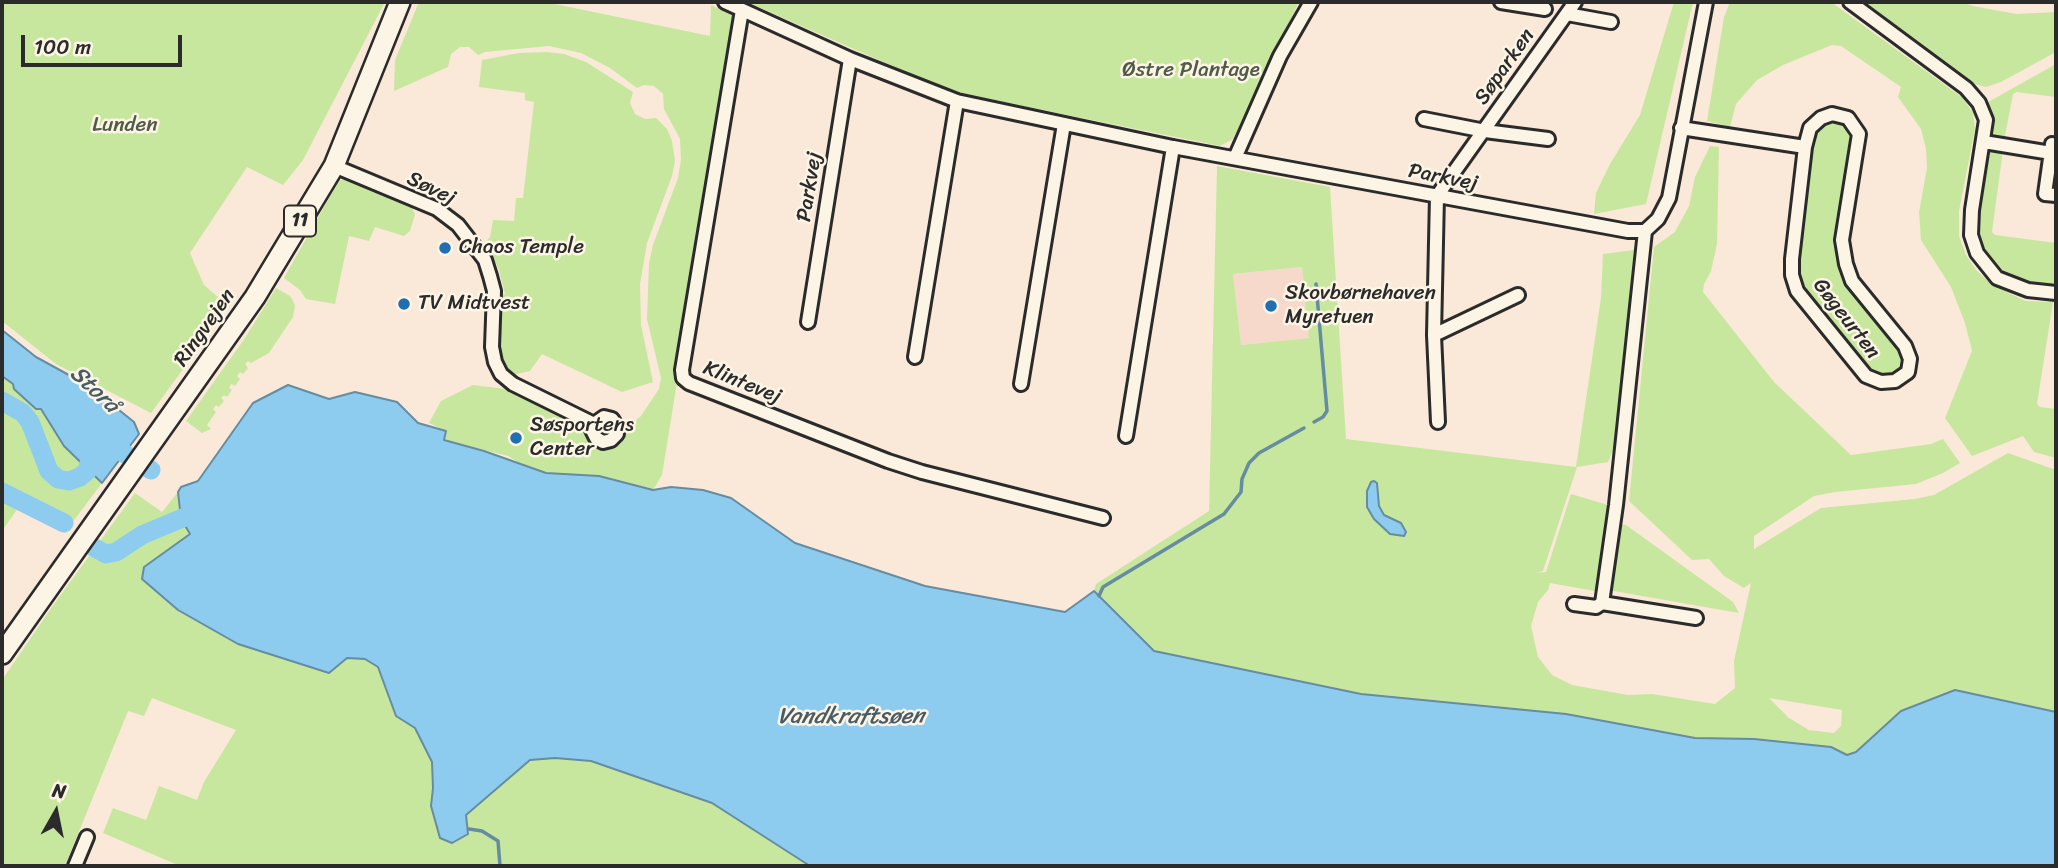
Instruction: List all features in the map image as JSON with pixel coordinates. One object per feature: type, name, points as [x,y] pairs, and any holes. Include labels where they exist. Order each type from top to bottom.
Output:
[{"type":"main road","name":"Ringvejen","points":[[2,654],[255,297],[334,166],[400,2]]},
{"type":"street","name":"Parkvej","points":[[725,2],[850,58],[957,101],[1173,147],[1437,197],[1628,231],[1645,231]]},
{"type":"street","points":[[1234,158],[1280,56],[1311,2]]},
{"type":"street","name":"Søparken","points":[[1501,2],[1544,5],[1557,26]]},
{"type":"street","name":"Søparken","points":[[1437,197],[1575,2]]},
{"type":"street","points":[[1602,603],[1616,505],[1645,231],[1658,219],[1669,198],[1706,2]]},
{"type":"street","points":[[1850,2],[1966,88],[1979,103],[1986,120],[1972,210],[1971,235],[1977,253],[1997,278],[2028,290],[2056,293]]},
{"type":"street","name":"Klintevej","points":[[742,10],[682,370],[683,378],[689,383],[888,461],[1103,519]]},
{"type":"street","points":[[1567,14],[1611,22]]},
{"type":"street","name":"Parkvej","points":[[808,322],[850,58]]},
{"type":"street","points":[[915,357],[957,101]]},
{"type":"street","name":"Gøgeurten","points":[[1832,114],[1848,118],[1859,134],[1842,240],[1852,281],[1905,345],[1910,359],[1908,372],[1895,381],[1881,382],[1866,376],[1797,290],[1792,275],[1792,259],[1805,147],[1810,128],[1821,118],[1832,114]]},
{"type":"street","name":"Søparken","points":[[1424,119],[1485,131],[1548,139]]},
{"type":"street","points":[[1021,384],[1064,124]]},
{"type":"street","points":[[1681,128],[1805,147]]},
{"type":"street","points":[[1984,142],[2054,149],[2045,194],[2056,195]]},
{"type":"street","points":[[1126,436],[1173,147]]},
{"type":"street","name":"Søvej","points":[[334,166],[437,209],[458,225],[485,260],[490,276],[494,291],[492,347],[501,374],[513,384],[594,424]]},
{"type":"street","points":[[1437,197],[1434,335],[1438,422]]},
{"type":"street","points":[[1434,335],[1518,295]]},
{"type":"street","points":[[1574,604],[1596,607],[1602,603],[1696,618]]},
{"type":"street","points":[[75,866],[87,837]]},
{"type":"shaded area","name":"Skovbørnehaven Myretuen","points":[[1302,267],[1310,338],[1241,345],[1233,274]]},
{"type":"green space","name":"Lunden","points":[[2,2],[385,2],[303,160],[283,185],[247,167],[190,253],[204,285],[226,304],[205,339],[151,413],[56,364],[2,321]]},
{"type":"green space","points":[[419,2],[545,2],[710,36],[711,5],[736,17],[662,475],[653,490],[599,476],[546,473],[508,456],[444,440],[446,431],[429,423],[441,401],[473,385],[514,390],[585,424],[586,434],[593,443],[620,433],[641,416],[659,389],[661,378],[647,319],[649,263],[678,178],[681,160],[680,139],[664,109],[663,94],[654,86],[644,85],[637,88],[610,68],[581,53],[549,46],[478,55],[469,47],[460,47],[451,54],[448,67],[394,91],[395,60]]},
{"type":"green space","name":"Østre Plantage","points":[[747,2],[1299,2],[1233,139],[1220,146],[949,91]]},
{"type":"green space","points":[[1674,2],[1693,2],[1646,204],[1594,214],[1596,193],[1640,115]]},
{"type":"green space","points":[[1730,2],[1831,2],[1963,98],[1973,113],[1975,129],[1959,211],[1959,236],[1966,255],[1976,270],[1992,285],[2026,301],[2053,302],[2037,404],[2040,407],[2056,409],[2056,458],[2034,452],[2023,436],[1972,456],[1945,418],[1972,351],[1951,287],[1921,240],[1919,212],[1927,168],[1926,149],[1921,129],[1898,97],[1901,87],[1841,46],[1832,45],[1783,65],[1757,80],[1736,104],[1730,127],[1707,121],[1724,17]]},
{"type":"green space","points":[[1859,2],[1960,2],[2016,14],[2056,12],[2056,52],[2001,82],[1986,87],[1974,84],[1971,88]]},
{"type":"green space","points":[[519,53],[564,54],[586,62],[633,92],[630,103],[635,114],[645,119],[656,118],[667,129],[672,141],[675,161],[672,176],[647,243],[640,284],[641,325],[653,382],[622,392],[542,354],[530,371],[510,373],[503,368],[497,352],[497,295],[505,294],[499,270],[486,242],[490,237],[493,220],[514,221],[516,198],[523,198],[534,102],[525,100],[525,93],[479,87],[482,60]]},
{"type":"green space","points":[[2056,64],[2056,97],[2017,92],[2013,94],[2004,141],[1994,139],[1989,133],[1986,106],[1990,101]]},
{"type":"green space","points":[[1835,120],[1842,123],[1850,137],[1837,240],[1838,253],[1845,279],[1853,293],[1901,350],[1903,356],[1900,369],[1888,377],[1873,374],[1807,298],[1796,264],[1810,138],[1820,122]]},
{"type":"green space","points":[[1710,146],[1719,147],[1717,244],[1703,292],[1774,382],[1851,455],[1931,444],[1943,439],[1960,463],[1916,484],[1814,496],[1754,536],[1754,549],[1821,508],[1934,495],[2008,453],[2056,470],[2056,712],[1955,690],[1901,711],[1856,752],[1847,755],[1831,747],[1754,739],[1695,738],[1566,714],[1361,694],[1154,651],[1094,591],[1096,584],[1209,511],[1217,166],[1330,187],[1346,439],[1576,467],[1601,298],[1603,254],[1634,250],[1615,446],[1608,462],[1577,467],[1543,571],[1536,573],[1546,572],[1571,494],[1608,505],[1611,510],[1600,592],[1550,583],[1538,602],[1531,626],[1538,657],[1552,675],[1572,685],[1628,695],[1652,694],[1715,704],[1735,688],[1734,661],[1751,583],[1744,588],[1724,576],[1709,559],[1692,560],[1629,501],[1654,247],[1675,232],[1689,206],[1695,177]],"holes":[[[1302,267],[1309,338],[1241,345],[1233,274]],[[1769,698],[1842,710],[1841,726],[1834,733],[1809,730],[1789,718]]]},
{"type":"green space","points":[[1988,150],[2003,150],[1992,232],[1995,235],[2056,243],[2055,288],[2028,284],[1996,271],[1980,249],[1973,217],[1985,153]]},
{"type":"green space","points":[[339,180],[349,180],[411,206],[415,214],[410,231],[404,236],[375,227],[369,241],[349,236],[335,304],[306,299],[300,290],[284,278]]},
{"type":"green space","points":[[276,288],[290,296],[293,301],[293,317],[269,353],[245,364],[248,368],[243,374],[240,372],[237,376],[240,379],[235,386],[231,384],[229,388],[232,390],[227,397],[224,395],[221,398],[224,401],[213,409],[216,412],[207,425],[211,429],[202,433],[186,421],[245,338]]},
{"type":"green space","points":[[2,376],[41,409],[64,446],[102,483],[66,531],[20,505],[2,531]]},
{"type":"green space","points":[[178,492],[181,519],[189,535],[144,566],[178,610],[238,644],[328,673],[346,658],[365,659],[379,667],[396,716],[415,728],[432,762],[431,806],[440,838],[448,840],[466,823],[466,815],[530,760],[555,758],[590,761],[712,803],[810,866],[180,866],[103,833],[113,808],[146,820],[159,786],[197,800],[204,782],[236,730],[152,698],[144,716],[128,711],[65,866],[2,866],[2,680],[135,493],[162,512]]},
{"type":"green space","points":[[1617,524],[1626,525],[1733,602],[1739,613],[1608,590]]},
{"type":"water","points":[[2,330],[36,357],[89,386],[134,422],[139,434],[102,483],[64,446],[41,409],[36,409],[2,376]]},
{"type":"water","name":"Vandkraftsøen","points":[[288,385],[329,399],[355,392],[397,402],[418,423],[446,431],[444,440],[546,473],[599,476],[653,490],[671,487],[703,490],[731,498],[795,543],[925,586],[1065,612],[1094,591],[1154,651],[1361,694],[1566,714],[1695,738],[1754,739],[1831,747],[1847,755],[1856,752],[1901,711],[1955,690],[2056,712],[2056,866],[810,866],[712,803],[591,761],[555,758],[530,760],[466,815],[468,834],[452,843],[440,838],[431,806],[432,762],[415,728],[396,716],[378,667],[365,659],[347,658],[329,673],[238,644],[178,610],[142,579],[144,567],[190,534],[181,519],[178,492],[181,487],[198,481],[253,403]]},
{"type":"water","points":[[1374,481],[1377,483],[1379,506],[1384,515],[1401,523],[1406,532],[1404,536],[1390,534],[1374,519],[1367,507],[1367,491]]},
{"type":"waterway","points":[[1314,422],[1327,411],[1316,284]]},
{"type":"waterway","points":[[2,401],[23,413],[30,422],[49,471],[58,479],[69,481],[88,470],[92,444]]},
{"type":"waterway","points":[[1099,596],[1103,587],[1224,514],[1241,492],[1242,479],[1249,463],[1259,453],[1304,428]]},
{"type":"waterway","name":"Storå","points":[[106,436],[125,454],[151,470]]},
{"type":"waterway","points":[[2,492],[64,523]]},
{"type":"waterway","points":[[95,548],[106,554],[116,552],[142,535],[204,509]]},
{"type":"waterway","points":[[469,829],[482,831],[498,841],[500,866]]},
{"type":"place","name":"Chaos Temple","points":[[445,248]]},
{"type":"place","name":"TV Midtvest","points":[[404,304]]},
{"type":"place","name":"Skovbørnehaven Myretuen","points":[[1271,306]]},
{"type":"place","name":"Søsportens Center","points":[[516,438]]}]
